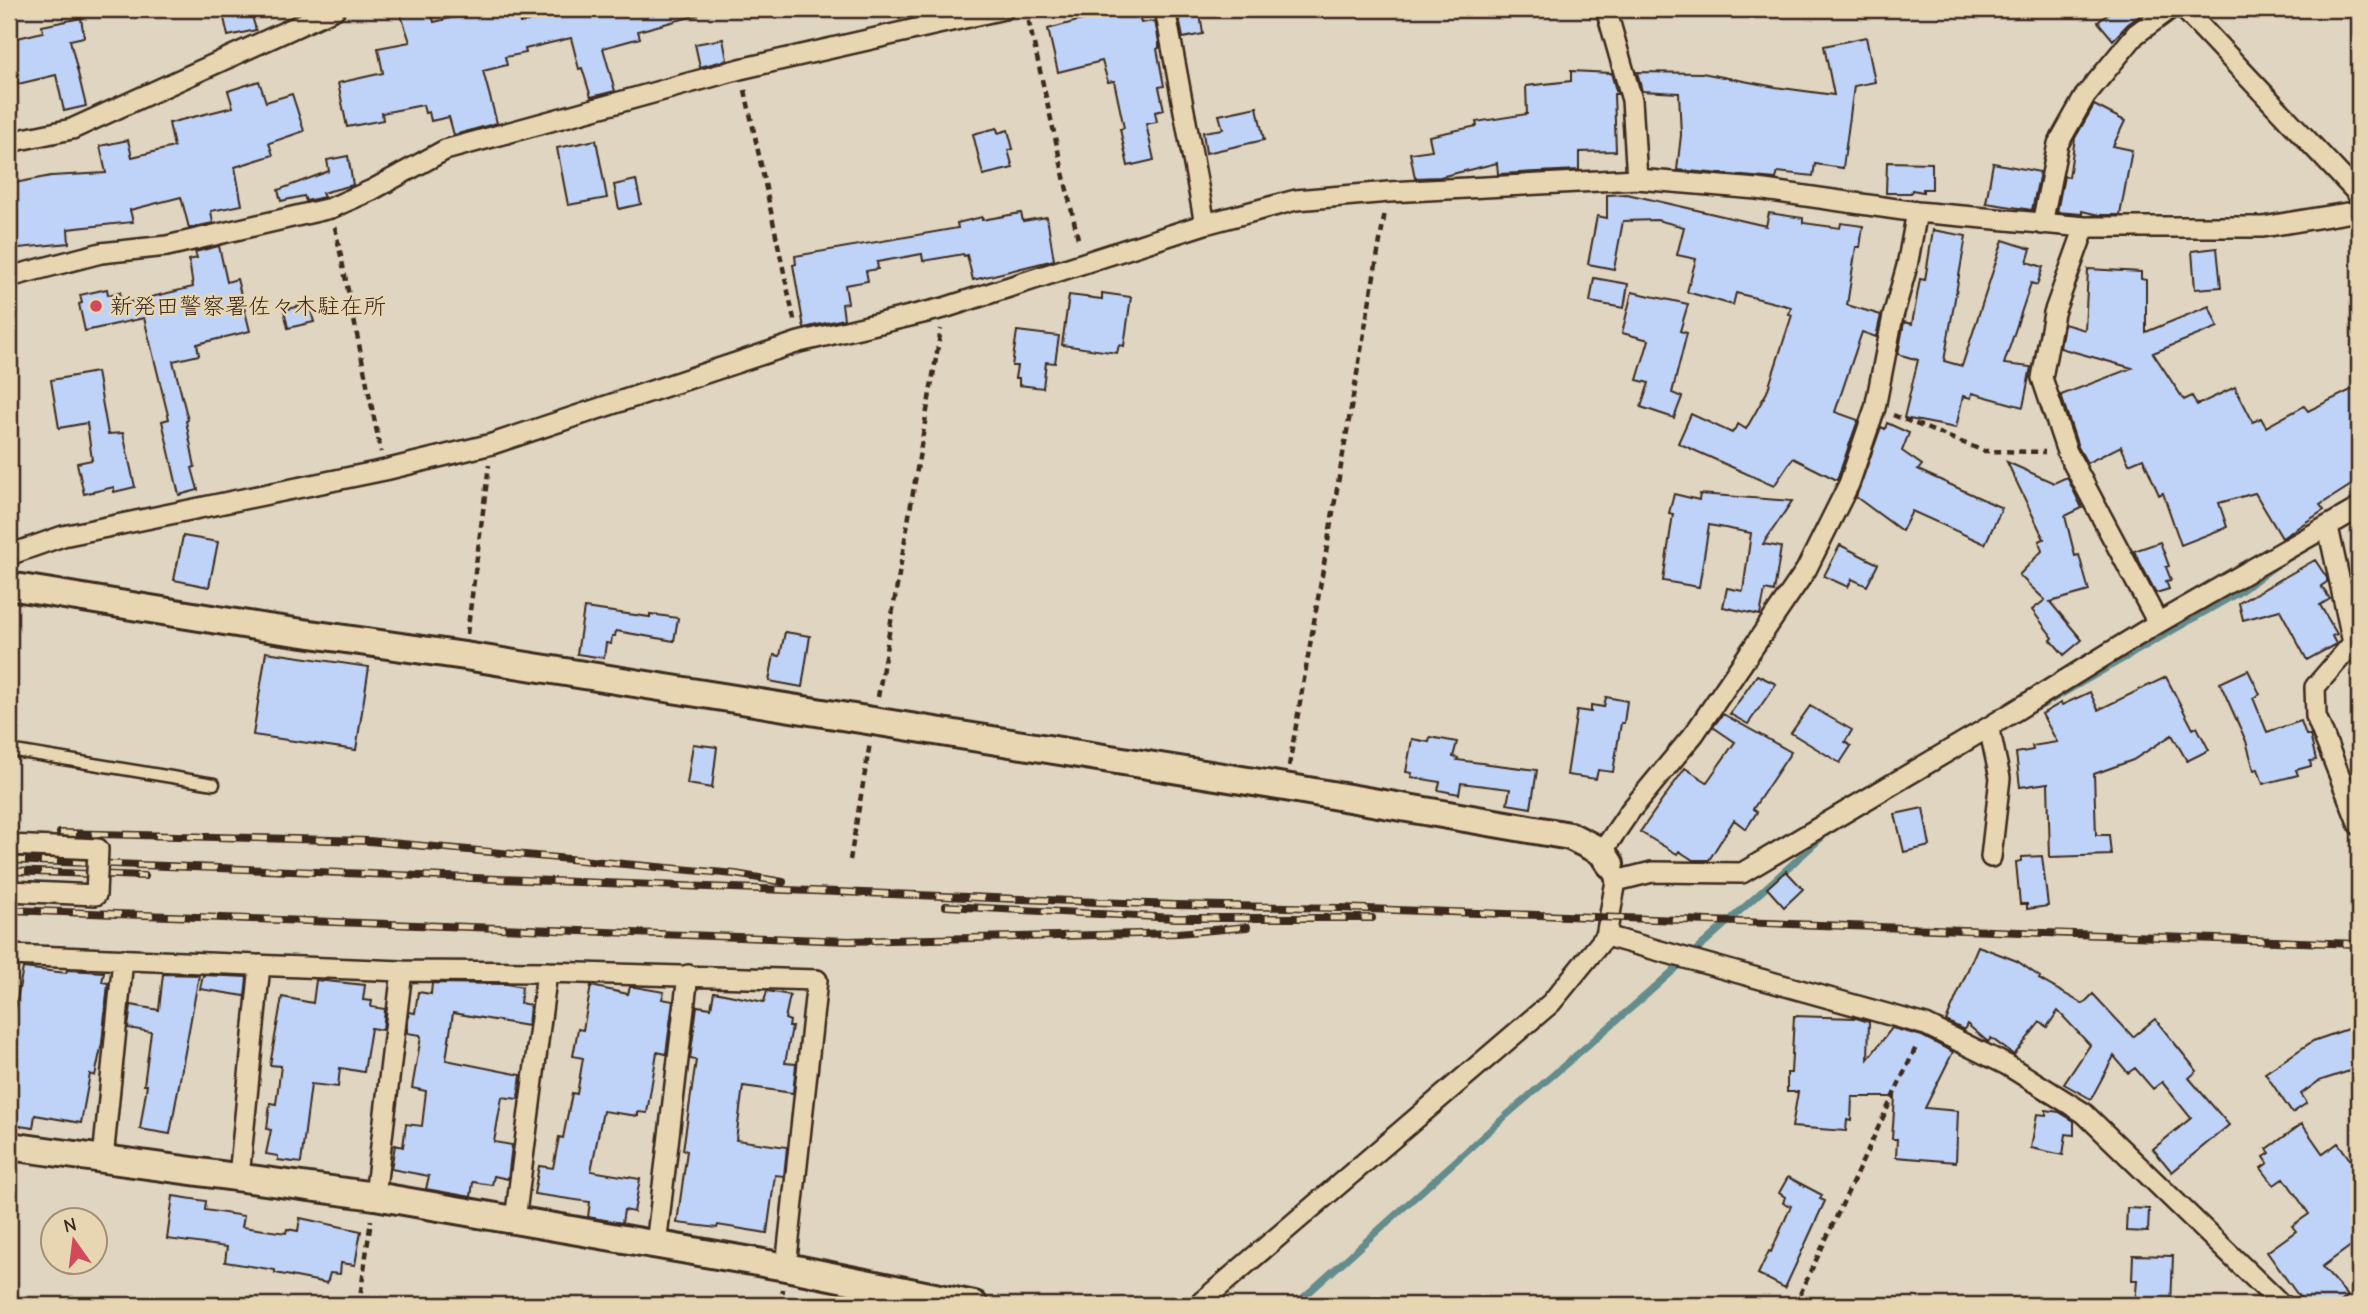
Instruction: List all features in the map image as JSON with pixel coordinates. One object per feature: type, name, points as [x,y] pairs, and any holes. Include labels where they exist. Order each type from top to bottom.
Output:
[{"type":"street","points":[[9,142],[72,129],[335,9]]},
{"type":"street","points":[[9,277],[101,253],[167,246],[331,208],[372,190],[446,150],[740,69],[1004,9]]},
{"type":"street","points":[[1164,9],[1205,224]]},
{"type":"street","points":[[1606,9],[1632,100],[1637,179]]},
{"type":"street","points":[[2042,224],[2058,144],[2085,96],[2136,34],[2170,9]]},
{"type":"street","points":[[2184,9],[2318,148],[2359,195]]},
{"type":"street","points":[[9,555],[63,536],[385,470],[492,444],[799,342],[944,308],[1205,224],[1296,200],[1388,192],[1637,179],[1757,190],[1917,212],[2085,227],[2263,227],[2359,211]]},
{"type":"street","points":[[1198,1305],[1551,1003],[1606,936],[1609,865],[1630,811],[1694,734],[1806,570],[1849,484],[1875,408],[1917,212]]},
{"type":"street","points":[[2085,227],[2053,313],[2042,378],[2067,452],[2158,623]]},
{"type":"street","points":[[9,586],[873,721],[1570,836],[1609,865],[1651,872],[1742,873],[2158,623],[2359,508]]},
{"type":"street","points":[[2328,527],[2353,643],[2315,687],[2316,716],[2359,825]]},
{"type":"street","points":[[1989,727],[2000,778],[1991,857]]},
{"type":"street","points":[[9,845],[98,849],[96,895],[9,891]]},
{"type":"street","points":[[1606,936],[1926,1025],[2007,1065],[2084,1112],[2282,1305]]},
{"type":"street","points":[[9,955],[402,971],[688,975],[817,980],[786,1267]]},
{"type":"street","points":[[103,1159],[123,959]]},
{"type":"street","points":[[239,1177],[260,965]]},
{"type":"street","points":[[375,1196],[402,971]]},
{"type":"street","points":[[515,1220],[547,972]]},
{"type":"street","points":[[656,1245],[688,975]]},
{"type":"street","points":[[9,1146],[375,1196],[786,1267],[974,1305]]},
{"type":"lane","points":[[9,750],[214,784]]},
{"type":"path","points":[[1026,9],[1084,264]]},
{"type":"path","points":[[740,69],[799,342]]},
{"type":"path","points":[[1285,787],[1388,192]]},
{"type":"path","points":[[331,208],[385,470]]},
{"type":"path","points":[[850,860],[944,308]]},
{"type":"path","points":[[1875,408],[1984,451],[2067,452]]},
{"type":"path","points":[[464,656],[492,444]]},
{"type":"path","points":[[1795,1305],[1926,1025]]},
{"type":"path","points":[[359,1305],[375,1196]]},
{"type":"building","points":[[222,9],[250,9],[256,30],[228,36]]},
{"type":"building","points":[[399,9],[430,9],[434,22],[488,9],[517,9],[520,23],[564,13],[563,9],[698,9],[698,15],[638,31],[640,38],[603,48],[615,91],[591,97],[582,68],[579,69],[571,38],[525,49],[526,53],[505,57],[507,65],[483,71],[497,123],[454,135],[449,117],[431,121],[429,112],[425,113],[423,105],[382,113],[383,120],[347,127],[338,83],[383,73],[378,48],[410,42]]},
{"type":"building","points":[[1122,9],[1138,9],[1141,23],[1155,21],[1164,86],[1159,87],[1164,110],[1155,112],[1157,122],[1146,124],[1154,160],[1128,166],[1120,129],[1124,128],[1114,81],[1108,82],[1102,61],[1058,72],[1048,29]]},
{"type":"building","points":[[2114,9],[2149,9],[2128,24],[2113,40],[2098,22]]},
{"type":"building","points":[[1200,13],[1203,34],[1183,38],[1179,17]]},
{"type":"building","points":[[81,18],[84,37],[70,40],[86,106],[64,111],[56,75],[18,84],[9,40],[43,32],[42,26]]},
{"type":"building","points":[[1866,37],[1875,82],[1854,86],[1843,168],[1815,164],[1813,176],[1778,172],[1776,179],[1677,170],[1681,135],[1679,93],[1642,91],[1637,72],[1702,73],[1834,95],[1824,46]]},
{"type":"building","points":[[723,39],[727,60],[700,67],[695,44]]},
{"type":"building","points":[[1571,71],[1611,73],[1617,94],[1614,94],[1616,151],[1579,152],[1579,170],[1498,174],[1497,163],[1440,177],[1415,178],[1410,153],[1432,150],[1429,136],[1477,126],[1476,122],[1527,114],[1526,86],[1571,81]]},
{"type":"building","points":[[259,81],[266,102],[292,94],[304,131],[269,143],[273,155],[235,167],[242,205],[211,211],[213,223],[189,228],[181,197],[130,210],[133,222],[68,229],[69,243],[9,249],[9,184],[51,176],[106,173],[100,146],[128,140],[132,157],[174,147],[169,123],[233,107],[228,91]]},
{"type":"building","points":[[2094,105],[2125,121],[2113,146],[2132,150],[2120,215],[2099,215],[2082,211],[2082,214],[2057,212],[2064,176],[2069,177],[2075,138]]},
{"type":"building","points":[[1257,107],[1264,140],[1206,153],[1203,132],[1223,129],[1219,115]]},
{"type":"building","points":[[997,128],[998,133],[1008,130],[1013,149],[1008,150],[1013,168],[983,175],[973,134]]},
{"type":"building","points":[[596,140],[607,198],[568,205],[557,148]]},
{"type":"building","points":[[348,156],[353,185],[322,193],[324,197],[306,201],[304,196],[281,201],[278,190],[329,171],[327,160]]},
{"type":"building","points":[[1887,162],[1932,163],[1932,189],[1923,189],[1923,192],[1912,190],[1911,193],[1886,193]]},
{"type":"building","points":[[1993,163],[2040,172],[2032,210],[1986,203]]},
{"type":"building","points":[[636,180],[641,204],[619,209],[614,185]]},
{"type":"building","points":[[1627,194],[1766,226],[1769,213],[1803,218],[1803,223],[1840,228],[1841,223],[1863,226],[1860,247],[1856,247],[1847,305],[1881,315],[1876,337],[1862,332],[1835,412],[1858,420],[1837,480],[1793,458],[1774,486],[1678,443],[1691,414],[1732,433],[1738,424],[1746,429],[1767,392],[1792,315],[1789,314],[1791,307],[1736,293],[1733,305],[1687,292],[1696,259],[1677,255],[1684,227],[1657,220],[1623,221],[1614,269],[1588,264],[1597,216],[1607,218],[1607,195]]},
{"type":"building","points":[[1021,213],[1023,221],[1047,217],[1054,260],[973,280],[967,255],[963,254],[923,261],[922,254],[877,262],[878,269],[866,271],[868,281],[845,285],[848,303],[842,304],[844,319],[804,328],[793,265],[796,264],[795,256],[958,228],[957,223],[982,217],[982,220]]},
{"type":"building","points":[[1933,230],[1966,236],[1944,361],[1962,366],[2003,240],[2031,249],[2027,262],[2043,267],[2037,285],[2031,283],[2004,364],[2031,367],[2023,407],[1972,393],[1971,398],[1963,396],[1956,428],[1904,418],[1918,360],[1898,354],[1904,322],[1912,324],[1920,279],[1925,280]]},
{"type":"building","points":[[219,246],[227,282],[237,279],[250,331],[197,344],[199,355],[173,361],[188,420],[186,421],[195,467],[192,468],[198,490],[179,495],[162,421],[169,419],[144,318],[85,331],[79,304],[82,303],[80,295],[107,289],[108,295],[120,292],[122,304],[193,287],[189,260],[197,258],[195,252]]},
{"type":"building","points":[[2217,248],[2221,287],[2195,289],[2192,251]]},
{"type":"building","points":[[2088,269],[2141,272],[2141,279],[2146,280],[2146,332],[2209,306],[2218,327],[2153,353],[2184,400],[2192,396],[2197,405],[2235,387],[2253,422],[2261,418],[2266,427],[2304,406],[2308,411],[2359,386],[2359,480],[2320,505],[2324,510],[2282,538],[2255,493],[2219,503],[2227,527],[2181,545],[2163,493],[2159,495],[2143,458],[2129,464],[2121,446],[2087,463],[2078,447],[2061,395],[2132,368],[2060,348],[2064,324],[2085,330]]},
{"type":"building","points":[[1594,278],[1628,284],[1624,308],[1590,302]]},
{"type":"building","points":[[1632,292],[1688,304],[1680,331],[1687,333],[1672,393],[1682,397],[1674,418],[1641,407],[1649,383],[1637,380],[1649,340],[1622,333]]},
{"type":"building","points":[[1102,293],[1131,297],[1124,346],[1119,345],[1117,353],[1062,345],[1069,295],[1102,299]]},
{"type":"building","points":[[309,304],[314,322],[288,328],[284,310]]},
{"type":"building","points":[[1017,331],[1059,336],[1055,363],[1046,362],[1043,388],[1019,385],[1019,378],[1015,378],[1017,366],[1012,366]]},
{"type":"building","points":[[97,372],[108,434],[123,433],[135,487],[114,492],[114,487],[84,494],[77,463],[92,460],[87,423],[59,428],[51,380]]},
{"type":"building","points":[[1887,423],[1909,433],[1902,451],[1922,465],[1918,470],[2002,508],[1985,544],[1912,511],[1902,531],[1856,497],[1881,427],[1885,429]]},
{"type":"building","points":[[2007,462],[2054,483],[2067,477],[2082,508],[2065,516],[2075,556],[2079,555],[2089,591],[2050,602],[2082,640],[2064,655],[2032,610],[2045,600],[2019,575],[2042,551],[2039,541],[2044,539]]},
{"type":"building","points":[[1674,494],[1699,500],[1700,494],[1792,501],[1763,544],[1781,547],[1774,592],[1765,590],[1760,615],[1723,607],[1727,588],[1743,591],[1751,533],[1709,525],[1699,587],[1663,581],[1673,514],[1669,513]]},
{"type":"building","points":[[183,536],[218,542],[209,587],[174,580]]},
{"type":"building","points":[[2160,542],[2171,580],[2166,581],[2169,589],[2156,593],[2134,551]]},
{"type":"building","points":[[1840,545],[1878,564],[1867,586],[1852,579],[1848,587],[1824,576]]},
{"type":"building","points":[[2315,560],[2327,578],[2327,582],[2321,586],[2330,599],[2320,605],[2337,634],[2332,636],[2336,644],[2307,660],[2280,610],[2243,620],[2239,603]]},
{"type":"building","points":[[584,608],[678,618],[674,641],[616,631],[611,644],[606,643],[604,658],[577,654]]},
{"type":"building","points":[[785,632],[810,636],[802,687],[769,681],[774,655],[780,656]]},
{"type":"building","points":[[266,652],[369,667],[356,750],[253,735]]},
{"type":"building","points":[[2248,670],[2260,694],[2253,698],[2267,732],[2301,721],[2306,735],[2310,735],[2316,760],[2310,761],[2311,766],[2296,770],[2298,775],[2263,784],[2258,769],[2254,770],[2246,741],[2220,683]]},
{"type":"building","points":[[1757,675],[1776,684],[1748,724],[1730,714]]},
{"type":"building","points":[[2166,677],[2193,729],[2197,727],[2209,750],[2187,761],[2172,735],[2133,760],[2094,774],[2096,835],[2109,835],[2111,855],[2050,857],[2048,783],[2020,787],[2016,753],[2033,750],[2032,746],[2057,742],[2042,714],[2061,703],[2062,705],[2090,692],[2098,710]]},
{"type":"building","points":[[1606,697],[1627,701],[1613,772],[1598,770],[1596,779],[1567,775],[1577,710],[1591,712],[1591,705],[1604,707]]},
{"type":"building","points":[[1810,706],[1852,730],[1845,742],[1851,746],[1840,763],[1791,733]]},
{"type":"building","points":[[1723,714],[1791,752],[1753,809],[1757,812],[1746,829],[1734,820],[1709,860],[1693,860],[1679,851],[1677,854],[1640,832],[1685,768],[1707,782],[1735,742],[1713,727]]},
{"type":"building","points":[[1430,737],[1457,742],[1453,757],[1458,758],[1457,760],[1537,770],[1531,808],[1507,804],[1510,789],[1461,783],[1459,794],[1438,790],[1440,782],[1411,777],[1412,773],[1406,772],[1412,739],[1429,742]]},
{"type":"building","points":[[693,744],[717,747],[712,788],[687,784]]},
{"type":"building","points":[[1923,808],[1930,846],[1904,852],[1895,814]]},
{"type":"building","points":[[2042,856],[2048,906],[2027,909],[2027,904],[2020,904],[2016,862],[2021,861],[2022,857]]},
{"type":"building","points":[[1786,871],[1803,889],[1784,907],[1767,888]]},
{"type":"building","points":[[1978,946],[2017,961],[2040,977],[2039,979],[2083,1004],[2093,994],[2133,1037],[2155,1019],[2197,1071],[2189,1078],[2229,1125],[2172,1172],[2153,1149],[2191,1118],[2162,1082],[2153,1089],[2135,1068],[2128,1073],[2114,1056],[2091,1099],[2064,1084],[2090,1045],[2058,1011],[2047,1027],[2040,1022],[2014,1055],[1991,1038],[1988,1042],[1967,1024],[1964,1030],[1946,1021]]},
{"type":"building","points":[[23,968],[66,973],[67,970],[104,972],[102,982],[108,983],[102,1043],[95,1076],[90,1074],[81,1123],[35,1115],[33,1128],[13,1125],[15,1114],[9,1113],[9,1019],[13,1020]]},
{"type":"building","points":[[163,974],[199,975],[170,1134],[140,1129],[151,1032],[128,1028],[131,1005],[159,1010]]},
{"type":"building","points":[[203,975],[247,977],[245,996],[200,989]]},
{"type":"building","points":[[316,980],[365,985],[363,1000],[372,1001],[371,1007],[385,1009],[383,1030],[371,1028],[364,1072],[340,1068],[338,1087],[311,1084],[301,1163],[278,1160],[278,1156],[266,1154],[271,1130],[267,1129],[270,1103],[276,1104],[281,1066],[270,1065],[282,997],[313,1003]]},
{"type":"building","points":[[432,983],[507,984],[522,987],[520,1003],[530,1005],[528,1026],[453,1013],[446,1060],[521,1075],[518,1099],[502,1097],[494,1142],[512,1145],[508,1179],[494,1176],[492,1185],[473,1182],[471,1197],[426,1189],[429,1176],[391,1169],[395,1145],[403,1147],[406,1124],[422,1126],[426,1091],[412,1088],[421,1037],[407,1033],[409,1012],[415,1013],[418,992],[431,994]]},
{"type":"building","points":[[591,986],[628,994],[630,987],[664,992],[662,999],[673,1001],[666,1054],[657,1052],[647,1113],[638,1112],[638,1116],[603,1111],[591,1171],[640,1179],[634,1212],[624,1210],[622,1223],[588,1217],[590,1202],[534,1194],[539,1166],[553,1168],[559,1137],[563,1138],[572,1093],[577,1094],[583,1058],[573,1056],[578,1029],[583,1030]]},
{"type":"building","points":[[767,991],[790,995],[785,1019],[790,1021],[789,1027],[792,1027],[785,1063],[796,1064],[793,1093],[743,1086],[736,1140],[787,1147],[784,1176],[775,1175],[767,1233],[718,1225],[717,1228],[677,1223],[687,1151],[683,1150],[696,1060],[690,1059],[697,1006],[711,1008],[714,992],[764,1002]]},
{"type":"building","points":[[1794,1016],[1856,1018],[1869,1022],[1868,1059],[1892,1028],[1922,1036],[1953,1052],[1925,1108],[1958,1111],[1956,1162],[1896,1157],[1897,1139],[1892,1139],[1895,1097],[1852,1097],[1851,1121],[1847,1120],[1846,1131],[1792,1127],[1798,1092],[1787,1092],[1787,1073],[1791,1073]]},
{"type":"building","points":[[2359,1025],[2359,1068],[2319,1081],[2301,1094],[2307,1103],[2292,1113],[2265,1073],[2313,1041]]},
{"type":"building","points":[[2046,1110],[2059,1112],[2074,1121],[2074,1135],[2066,1134],[2063,1155],[2031,1148],[2037,1114],[2046,1115]]},
{"type":"building","points":[[2302,1124],[2323,1154],[2338,1143],[2351,1161],[2359,1157],[2359,1240],[2322,1267],[2348,1296],[2337,1305],[2305,1305],[2267,1252],[2296,1231],[2292,1226],[2309,1214],[2284,1178],[2274,1185],[2261,1168],[2268,1163],[2264,1157],[2270,1153],[2267,1149]]},
{"type":"building","points":[[1788,1177],[1822,1195],[1820,1199],[1825,1201],[1785,1288],[1758,1274],[1791,1206],[1783,1203],[1785,1197],[1779,1193]]},
{"type":"building","points":[[173,1196],[206,1201],[205,1210],[244,1216],[242,1227],[286,1233],[287,1229],[298,1231],[300,1218],[361,1231],[355,1265],[341,1263],[340,1274],[330,1273],[327,1283],[275,1273],[275,1270],[225,1262],[227,1247],[167,1239]]},
{"type":"building","points":[[2127,1208],[2149,1209],[2148,1232],[2126,1231]]},
{"type":"building","points":[[2133,1255],[2173,1256],[2171,1305],[2135,1305],[2137,1280],[2132,1280]]},
{"type":"waterway","points":[[2039,707],[2238,593],[2281,562]]},
{"type":"waterway","points":[[1295,1305],[1828,832]]},
{"type":"railway","points":[[60,833],[369,841],[735,874],[783,882]]},
{"type":"railway","points":[[9,860],[1175,905],[1339,908],[2359,944]]},
{"type":"railway","points":[[9,871],[145,876]]},
{"type":"railway","points":[[946,906],[1176,918],[1372,918]]},
{"type":"railway","points":[[9,910],[849,941],[1178,933],[1247,927]]},
{"type":"place","name":"新発田警察署佐々木駐在所","points":[[96,306]]}]
